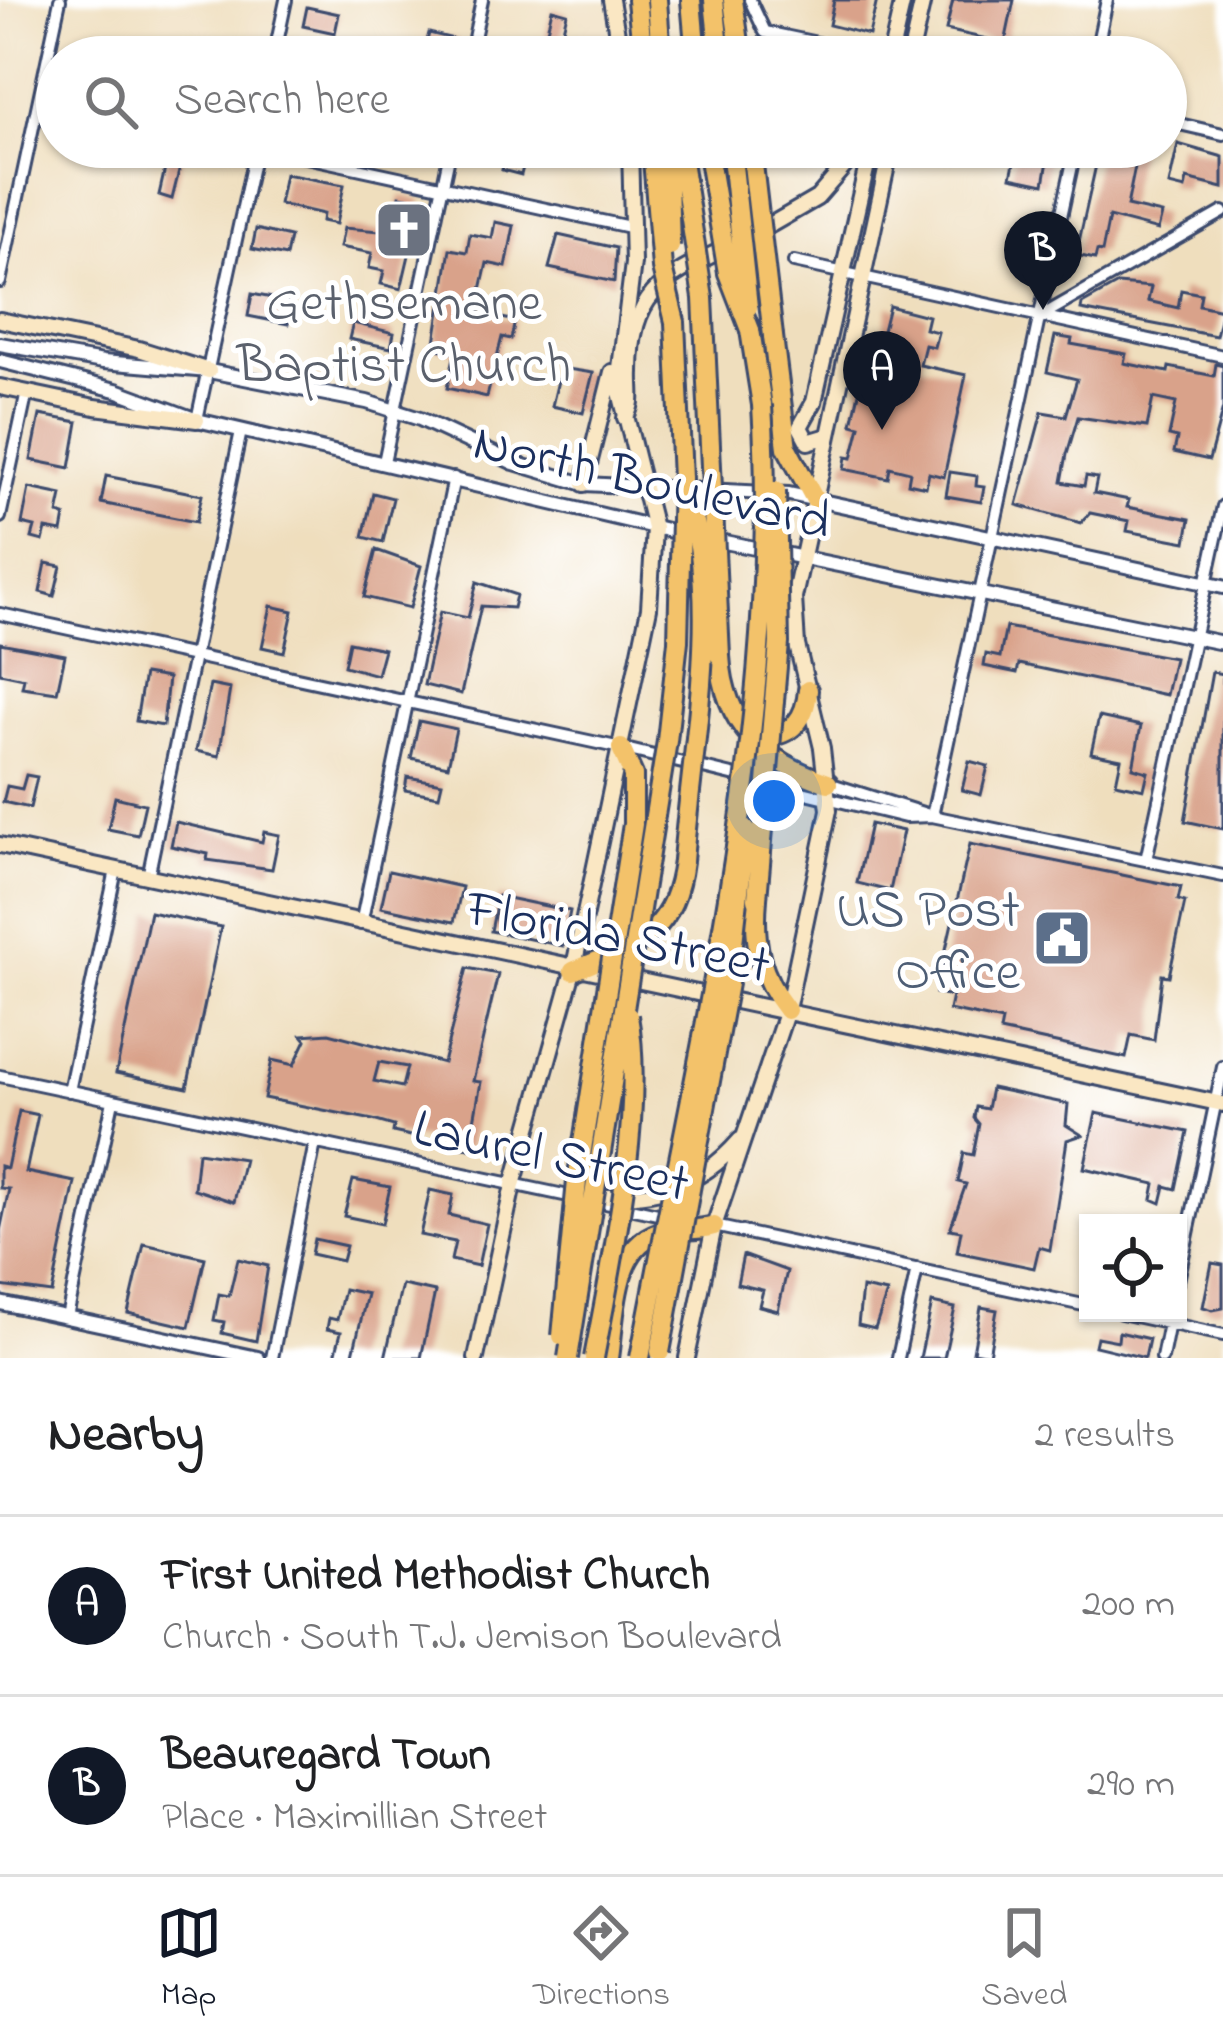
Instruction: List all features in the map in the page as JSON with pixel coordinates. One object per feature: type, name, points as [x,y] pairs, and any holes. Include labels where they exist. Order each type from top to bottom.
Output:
[{"type":"highway","points":[[638,0],[650,36]]},
{"type":"highway","points":[[656,36],[657,0]]},
{"type":"highway","points":[[691,0],[694,36]]},
{"type":"highway","points":[[713,0],[717,36]]},
{"type":"highway","points":[[733,0],[738,36]]},
{"type":"highway","points":[[654,168],[662,268],[675,322]]},
{"type":"highway","points":[[565,1358],[667,741],[677,640],[682,479],[668,168]]},
{"type":"highway","points":[[683,168],[703,298],[725,700],[740,728],[777,761],[829,791]]},
{"type":"highway","points":[[710,168],[728,273],[750,330]]},
{"type":"highway","points":[[733,168],[750,330],[775,476],[780,612],[757,899],[758,953],[769,987],[788,1010]]},
{"type":"highway","points":[[753,168],[787,448],[815,500]]},
{"type":"highway","points":[[640,1358],[747,762],[764,596],[762,405]]},
{"type":"highway","points":[[573,971],[637,944],[662,924],[677,896],[702,595],[698,524],[682,479]]},
{"type":"highway","points":[[740,728],[767,736],[790,730],[804,714],[808,690]]},
{"type":"highway","points":[[565,1358],[577,1181],[633,824],[633,775],[621,748]]},
{"type":"highway","points":[[659,1355],[729,979],[745,867],[747,762]]},
{"type":"highway","points":[[594,1358],[623,1189],[633,1044],[625,999]]},
{"type":"highway","points":[[609,1358],[628,1258],[648,1237],[714,1226]]},
{"type":"main road","points":[[610,0],[617,36]]},
{"type":"main road","points":[[893,36],[902,0]]},
{"type":"main road","points":[[915,36],[923,0]]},
{"type":"main road","points":[[584,484],[631,279],[631,168]]},
{"type":"main road","points":[[625,418],[633,406],[631,363],[639,318],[650,293],[668,276],[817,198],[843,168]]},
{"type":"main road","points":[[828,436],[808,442],[800,427],[814,402],[866,168]]},
{"type":"main road","points":[[687,1358],[714,1226],[788,1010],[829,791],[794,622],[802,556],[886,168]]},
{"type":"main road","points":[[631,279],[668,276]]},
{"type":"main road","points":[[0,320],[209,370]]},
{"type":"main road","points":[[476,1358],[513,1186],[573,971],[649,608],[654,528],[625,418],[617,356]]},
{"type":"main road","points":[[0,387],[197,420]]},
{"type":"main road","name":"Florida Street","points":[[0,845],[573,971],[788,1010],[1219,1103]]},
{"type":"main road","points":[[572,1196],[644,1197],[679,1188],[703,1176],[746,1135]]},
{"type":"street","points":[[52,36],[60,0]]},
{"type":"street","points":[[278,36],[286,0]]},
{"type":"street","points":[[474,36],[482,0]]},
{"type":"street","points":[[750,0],[765,32],[785,36]]},
{"type":"street","points":[[1099,36],[1107,0]]},
{"type":"street","points":[[0,282],[36,113]]},
{"type":"street","points":[[1187,126],[1223,134]]},
{"type":"street","points":[[197,420],[253,168]]},
{"type":"street","points":[[355,168],[634,228]]},
{"type":"street","points":[[384,462],[447,168]]},
{"type":"street","points":[[932,816],[1072,168]]},
{"type":"street","points":[[1041,316],[1223,212]]},
{"type":"street","points":[[794,262],[1223,356]]},
{"type":"street","name":"North Boulevard","points":[[0,344],[67,357],[209,370],[395,410],[514,463],[584,484],[645,490],[744,489],[815,500],[1223,587]]},
{"type":"street","name":"North Boulevard","points":[[0,362],[64,375],[197,420],[654,528],[1223,643]]},
{"type":"street","points":[[0,517],[27,392]]},
{"type":"street","points":[[148,877],[241,431]]},
{"type":"street","points":[[361,924],[454,478]]},
{"type":"street","points":[[1145,860],[1223,506]]},
{"type":"street","points":[[0,614],[1223,876]]},
{"type":"street","points":[[69,1091],[116,869]]},
{"type":"street","points":[[1187,1242],[1223,1067]]},
{"type":"street","name":"Laurel Street","points":[[0,1076],[1079,1304]]},
{"type":"street","points":[[67,1317],[113,1101]]},
{"type":"street","points":[[272,1358],[314,1143]]},
{"type":"street","points":[[898,1358],[917,1270]]},
{"type":"street","points":[[0,1303],[249,1357]]},
{"type":"street","points":[[1162,1358],[1169,1322]]},
{"type":"street","points":[[1182,1322],[1223,1335]]},
{"type":"building","points":[[834,0],[877,0],[869,35],[829,25]]},
{"type":"building","points":[[953,0],[1014,0],[1006,36],[946,30]]},
{"type":"building","points":[[307,7],[339,14],[335,33],[303,26]]},
{"type":"building","points":[[552,9],[567,13],[561,36],[546,36]]},
{"type":"building","points":[[1187,147],[1223,157],[1223,188],[1187,179],[1185,189],[1169,185],[1173,168],[1187,168]]},
{"type":"building","points":[[165,168],[180,168],[172,199],[159,195]]},
{"type":"building","points":[[502,168],[523,168],[521,175]]},
{"type":"building","points":[[1013,168],[1047,168],[1044,184],[1011,177]]},
{"type":"building","points":[[1095,168],[1135,168],[1127,206],[1162,214],[1158,230],[1109,217],[1102,252],[1097,251],[1095,259],[1076,255]]},
{"type":"building","points":[[285,174],[344,185],[336,224],[322,221],[323,214],[279,204]]},
{"type":"building","name":"Gethsemane Baptist Church","points":[[400,196],[422,200],[401,289],[381,284],[384,271],[369,268],[372,253],[340,247],[344,228],[392,232]]},
{"type":"building","points":[[495,222],[514,226],[506,267],[487,263],[476,312],[515,321],[511,339],[502,337],[487,397],[447,388],[455,353],[434,348],[450,249],[467,252],[470,234],[492,238]]},
{"type":"building","points":[[256,229],[290,237],[286,256],[252,249]]},
{"type":"building","points":[[558,235],[616,248],[614,282],[549,268]]},
{"type":"building","points":[[1118,284],[1151,287],[1148,301],[1178,308],[1181,290],[1201,294],[1199,305],[1222,310],[1216,336],[1081,310],[1082,304]]},
{"type":"building","points":[[252,294],[292,302],[288,324],[248,316]]},
{"type":"building","points":[[889,306],[928,316],[925,329],[938,332],[934,347],[925,345],[920,365],[966,375],[944,477],[929,473],[926,487],[908,483],[910,472],[890,467],[888,478],[844,469],[846,457],[852,458],[860,426],[852,424],[868,353],[877,355]]},
{"type":"building","points":[[353,323],[394,333],[391,348],[349,339]]},
{"type":"building","points":[[1055,336],[1072,339],[1071,344],[1126,354],[1124,363],[1168,372],[1169,367],[1214,376],[1216,364],[1223,366],[1223,408],[1209,460],[1174,452],[1177,438],[1169,436],[1176,403],[1153,398],[1147,427],[1078,417],[1067,454],[1062,482],[1084,486],[1086,476],[1097,478],[1094,493],[1129,500],[1127,507],[1190,519],[1186,542],[1127,531],[1129,521],[1090,513],[1081,523],[1017,505],[1042,412],[1066,416],[1077,379],[1047,372]]},
{"type":"building","points":[[561,368],[593,373],[583,413],[552,406]]},
{"type":"building","points":[[40,415],[78,422],[70,468],[31,460]]},
{"type":"building","points":[[950,472],[977,476],[976,486],[984,487],[981,502],[946,496]]},
{"type":"building","points":[[106,476],[202,495],[196,522],[101,503]]},
{"type":"building","points":[[29,488],[62,495],[58,514],[65,516],[62,532],[46,529],[43,541],[32,538],[35,527],[22,524]]},
{"type":"building","points":[[373,493],[393,498],[383,542],[363,537]]},
{"type":"building","points":[[376,550],[421,566],[410,608],[364,597]]},
{"type":"building","points":[[46,563],[61,566],[54,596],[40,592]]},
{"type":"building","points":[[477,582],[516,595],[513,608],[481,606],[461,694],[424,685],[440,612],[468,618]]},
{"type":"building","points":[[271,606],[293,611],[284,652],[262,647]]},
{"type":"building","points":[[1006,627],[1174,658],[1166,695],[1019,664],[1017,673],[984,666],[986,654],[1000,657]]},
{"type":"building","points":[[349,642],[384,649],[377,675],[344,666]]},
{"type":"building","points":[[0,643],[65,655],[57,692],[22,687],[24,678],[0,673]]},
{"type":"building","points":[[1212,672],[1223,674],[1223,829],[1185,821]]},
{"type":"building","points":[[144,674],[168,678],[163,726],[136,721]]},
{"type":"building","points":[[210,685],[230,689],[219,756],[196,751]]},
{"type":"building","points":[[1099,717],[1141,726],[1133,768],[1148,772],[1144,789],[1116,783],[1121,759],[1091,753]]},
{"type":"building","points":[[419,721],[456,729],[448,766],[411,758]]},
{"type":"building","points":[[969,761],[988,766],[981,795],[962,790]]},
{"type":"building","points":[[26,775],[37,777],[30,808],[3,802],[7,786],[22,789]]},
{"type":"building","points":[[407,777],[442,783],[439,796],[405,790]]},
{"type":"building","points":[[115,797],[145,804],[138,835],[108,829]]},
{"type":"building","points":[[176,822],[262,842],[264,832],[279,835],[272,869],[207,860],[208,854],[171,846]]},
{"type":"building","points":[[870,824],[903,831],[890,891],[857,883]]},
{"type":"building","name":"US Post Office","points":[[970,844],[1181,887],[1178,900],[1185,902],[1169,976],[1162,975],[1154,1040],[1131,1035],[1126,1058],[1000,1031],[1002,1021],[949,1010],[952,996],[936,993]]},
{"type":"building","points":[[389,871],[462,887],[454,922],[381,907]]},
{"type":"building","points":[[498,896],[570,911],[563,946],[491,931]]},
{"type":"building","points":[[150,912],[221,927],[187,1088],[116,1073]]},
{"type":"building","points":[[467,968],[498,974],[473,1081],[481,1082],[469,1149],[393,1132],[394,1126],[373,1120],[264,1098],[272,1060],[294,1065],[306,1040],[302,1035],[329,1033],[443,1063]],"holes":[[[379,1062],[407,1067],[402,1087],[374,1081]]]},
{"type":"building","points":[[991,1088],[1068,1104],[1066,1125],[1082,1135],[1067,1140],[1050,1250],[1039,1247],[1034,1268],[957,1252],[961,1231],[950,1229],[966,1184],[958,1182],[964,1153],[973,1155],[979,1124],[974,1118],[976,1107],[987,1109]]},
{"type":"building","points":[[19,1111],[38,1115],[26,1172],[75,1182],[52,1293],[0,1286],[0,1231],[9,1189],[0,1188],[0,1166],[7,1168]]},
{"type":"building","points":[[1096,1113],[1188,1132],[1176,1189],[1165,1186],[1161,1203],[1152,1199],[1155,1184],[1084,1168]]},
{"type":"building","points":[[198,1152],[244,1159],[234,1202],[194,1189]]},
{"type":"building","points":[[353,1180],[390,1187],[382,1224],[344,1216]]},
{"type":"building","points":[[430,1190],[453,1195],[449,1215],[487,1224],[478,1266],[451,1260],[455,1242],[420,1235]]},
{"type":"building","points":[[314,1239],[346,1246],[342,1261],[311,1254]]},
{"type":"building","points":[[144,1244],[205,1258],[189,1327],[128,1313]]},
{"type":"building","points":[[743,1255],[787,1271],[778,1311],[759,1306],[763,1290],[737,1284]]},
{"type":"building","points":[[238,1259],[268,1266],[256,1341],[222,1333],[224,1322],[214,1320],[219,1294],[229,1296]]},
{"type":"building","points":[[1212,1263],[1223,1265],[1223,1308],[1213,1310],[1203,1307]]},
{"type":"building","points":[[402,1285],[435,1292],[421,1358],[385,1358]]},
{"type":"building","points":[[862,1288],[887,1293],[875,1329],[858,1325]]},
{"type":"building","points":[[344,1289],[367,1294],[352,1358],[335,1356],[341,1332],[327,1329],[329,1318],[337,1320]]},
{"type":"building","points":[[932,1303],[955,1308],[944,1358],[920,1358]]},
{"type":"building","points":[[981,1307],[997,1310],[989,1355],[973,1352]]},
{"type":"building","points":[[1119,1332],[1149,1339],[1145,1358],[1095,1346],[1097,1337],[1118,1341]]},
{"type":"place","name":"Gethsemane Baptist Church","points":[[404,230]]},
{"type":"place","name":"Beauregard Town","points":[[1043,310]]},
{"type":"place","name":"First United Methodist Church","points":[[882,430]]},
{"type":"place","name":"US Post Office","points":[[1062,938]]}]
